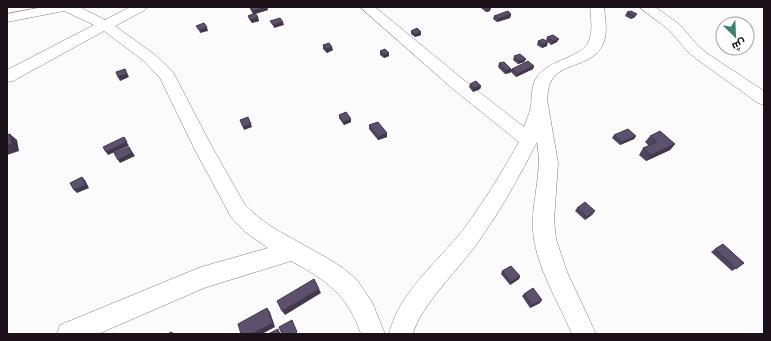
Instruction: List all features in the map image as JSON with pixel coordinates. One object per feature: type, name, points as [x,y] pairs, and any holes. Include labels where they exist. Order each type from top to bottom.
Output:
[{"type":"street","points":[[7,18],[64,7],[71,8],[106,25],[164,70],[203,148],[238,211],[245,220],[256,229],[291,251],[325,268],[344,284],[360,302],[372,334]]},
{"type":"street","points":[[7,77],[140,7]]},
{"type":"street","points":[[367,7],[459,85],[529,140]]},
{"type":"street","points":[[584,334],[553,263],[545,239],[543,226],[549,162],[539,104],[539,88],[549,72],[588,53],[594,47],[597,41],[597,7]]},
{"type":"street","points":[[646,7],[670,24],[702,57],[761,97]]},
{"type":"street","points":[[400,334],[403,325],[414,306],[470,237],[501,192],[529,140],[539,104]]},
{"type":"street","points":[[69,334],[201,278],[291,251]]},
{"type":"building","points":[[250,7],[267,7],[253,11]]},
{"type":"building","points":[[508,11],[511,14],[498,19],[494,16]]},
{"type":"building","points":[[631,11],[637,14],[633,16],[627,12]]},
{"type":"building","points":[[255,13],[258,17],[251,20],[248,16]]},
{"type":"building","points":[[280,18],[283,22],[273,25],[270,21]]},
{"type":"building","points":[[204,23],[207,27],[199,30],[196,26]]},
{"type":"building","points":[[417,28],[421,32],[415,34],[411,31]]},
{"type":"building","points":[[553,35],[559,39],[553,41],[547,37]]},
{"type":"building","points":[[543,39],[548,42],[543,45],[538,41]]},
{"type":"building","points":[[329,43],[332,47],[326,49],[323,45]]},
{"type":"building","points":[[385,49],[389,53],[384,55],[380,51]]},
{"type":"building","points":[[520,54],[526,59],[519,61],[514,56]]},
{"type":"building","points":[[528,61],[534,66],[517,74],[512,69]]},
{"type":"building","points":[[504,62],[511,69],[506,71],[499,63]]},
{"type":"building","points":[[125,69],[127,74],[118,77],[116,72]]},
{"type":"building","points":[[476,81],[481,86],[474,88],[470,84]]},
{"type":"building","points":[[346,112],[351,119],[343,122],[339,115]]},
{"type":"building","points":[[248,117],[251,124],[243,127],[240,120]]},
{"type":"building","points":[[378,122],[387,133],[378,137],[369,125]]},
{"type":"building","points":[[628,129],[636,136],[622,142],[614,135]]},
{"type":"building","points":[[660,131],[675,144],[651,155],[643,148],[657,142],[650,136]]},
{"type":"building","points":[[10,134],[12,144],[7,146],[7,135]]},
{"type":"building","points":[[124,137],[127,142],[106,152],[103,147]]},
{"type":"building","points":[[129,147],[132,153],[118,160],[114,153]]},
{"type":"building","points":[[82,177],[86,185],[74,190],[70,183]]},
{"type":"building","points":[[585,202],[595,211],[587,217],[577,208]]},
{"type":"building","points":[[723,244],[744,263],[736,269],[715,249]]},
{"type":"building","points":[[511,266],[520,276],[511,282],[502,271]]},
{"type":"building","points":[[314,279],[319,289],[282,311],[277,301]]},
{"type":"building","points":[[533,288],[542,300],[532,305],[524,294]]},
{"type":"building","points":[[267,308],[273,323],[252,334],[241,334],[238,324]]},
{"type":"building","points":[[292,320],[297,332],[294,334],[282,334],[279,327]]},
{"type":"building","points":[[278,329],[280,334],[268,334]]}]
